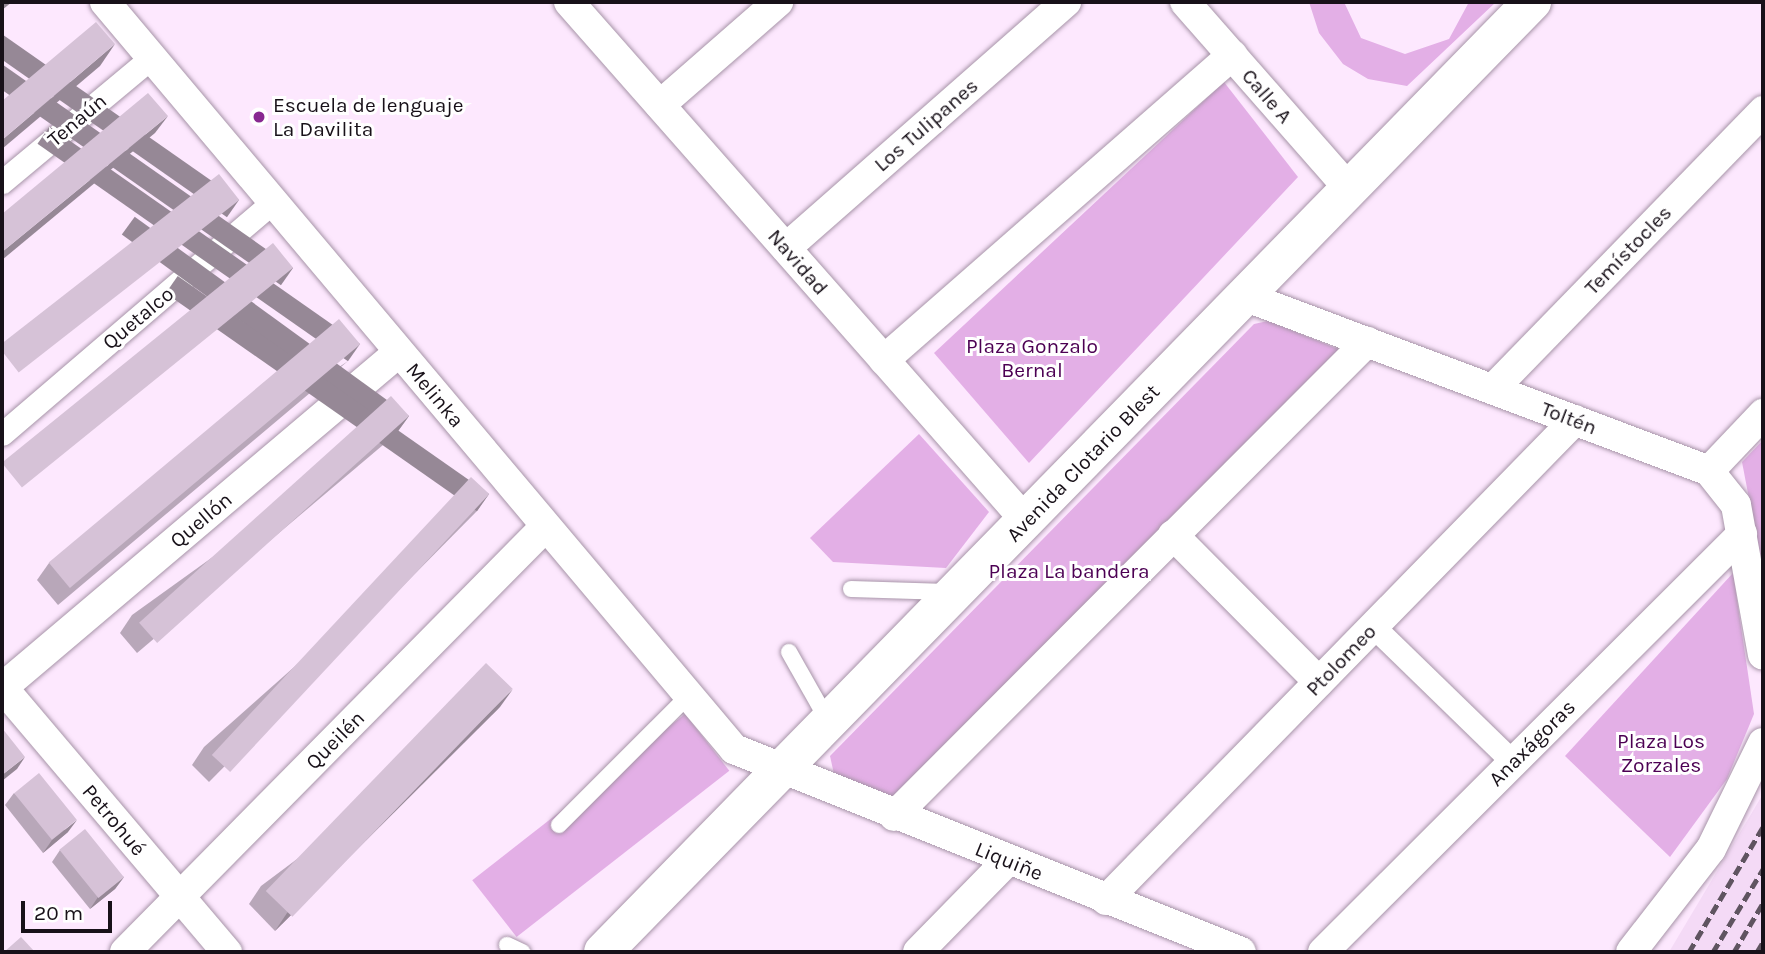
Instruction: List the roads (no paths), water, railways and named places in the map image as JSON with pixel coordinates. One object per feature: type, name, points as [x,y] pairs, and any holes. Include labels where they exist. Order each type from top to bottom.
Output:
[{"type":"main road","name":"Avenida Clotario Blest","points":[[603,952],[828,720],[1027,522],[1532,2]]},
{"type":"street","name":"Melinka","points":[[104,2],[687,697],[734,749],[778,772]]},
{"type":"street","name":"Navidad","points":[[569,2],[1027,522]]},
{"type":"street","points":[[660,104],[778,2]]},
{"type":"street","name":"Los Tulipanes","points":[[786,248],[1066,2]]},
{"type":"street","name":"Calle A","points":[[1197,6],[1232,55],[1349,189]]},
{"type":"street","points":[[884,360],[1232,55]]},
{"type":"street","name":"Tenaún","points":[[2,182],[151,58]]},
{"type":"street","name":"Temístocles","points":[[1493,389],[1763,111]]},
{"type":"street","name":"Quetalco","points":[[2,433],[274,202]]},
{"type":"street","name":"Toltén","points":[[1244,296],[1709,471],[1729,491],[1742,534],[1763,656]]},
{"type":"street","points":[[894,816],[1367,342]]},
{"type":"street","name":"Quellón","points":[[2,688],[399,352]]},
{"type":"street","points":[[1709,471],[1763,414]]},
{"type":"street","name":"Ptolomeo","points":[[1106,900],[1575,420]]},
{"type":"street","name":"Queilén","points":[[125,952],[545,527]]},
{"type":"street","name":"Anaxágoras","points":[[1323,952],[1742,534]]},
{"type":"street","points":[[1173,535],[1319,682]]},
{"type":"street","points":[[1373,626],[1513,762]]},
{"type":"street","name":"Petrohué","points":[[2,688],[227,952]]},
{"type":"street","points":[[1631,952],[1711,849],[1763,743]]},
{"type":"street","name":"Liquiñe","points":[[778,772],[1106,900],[1194,944],[1241,952]]},
{"type":"street","points":[[918,952],[1007,860]]},
{"type":"lane","points":[[851,589],[957,592]]},
{"type":"lane","points":[[789,652],[828,720]]},
{"type":"lane","points":[[558,825],[687,697]]},
{"type":"railway","points":[[1689,952],[1763,827]]},
{"type":"railway","points":[[1713,952],[1763,869]]},
{"type":"railway","points":[[1734,952],[1763,903]]},
{"type":"railway","points":[[1757,952],[1763,942]]},
{"type":"place","name":"Escuela de lenguaje La Davilita","points":[[259,117]]},
{"type":"park label","name":"Plaza Gonzalo Bernal","points":[[1032,358]]},
{"type":"park label","name":"Plaza La bandera","points":[[1069,571]]},
{"type":"park label","name":"Plaza Los Zorzales","points":[[1661,753]]}]
